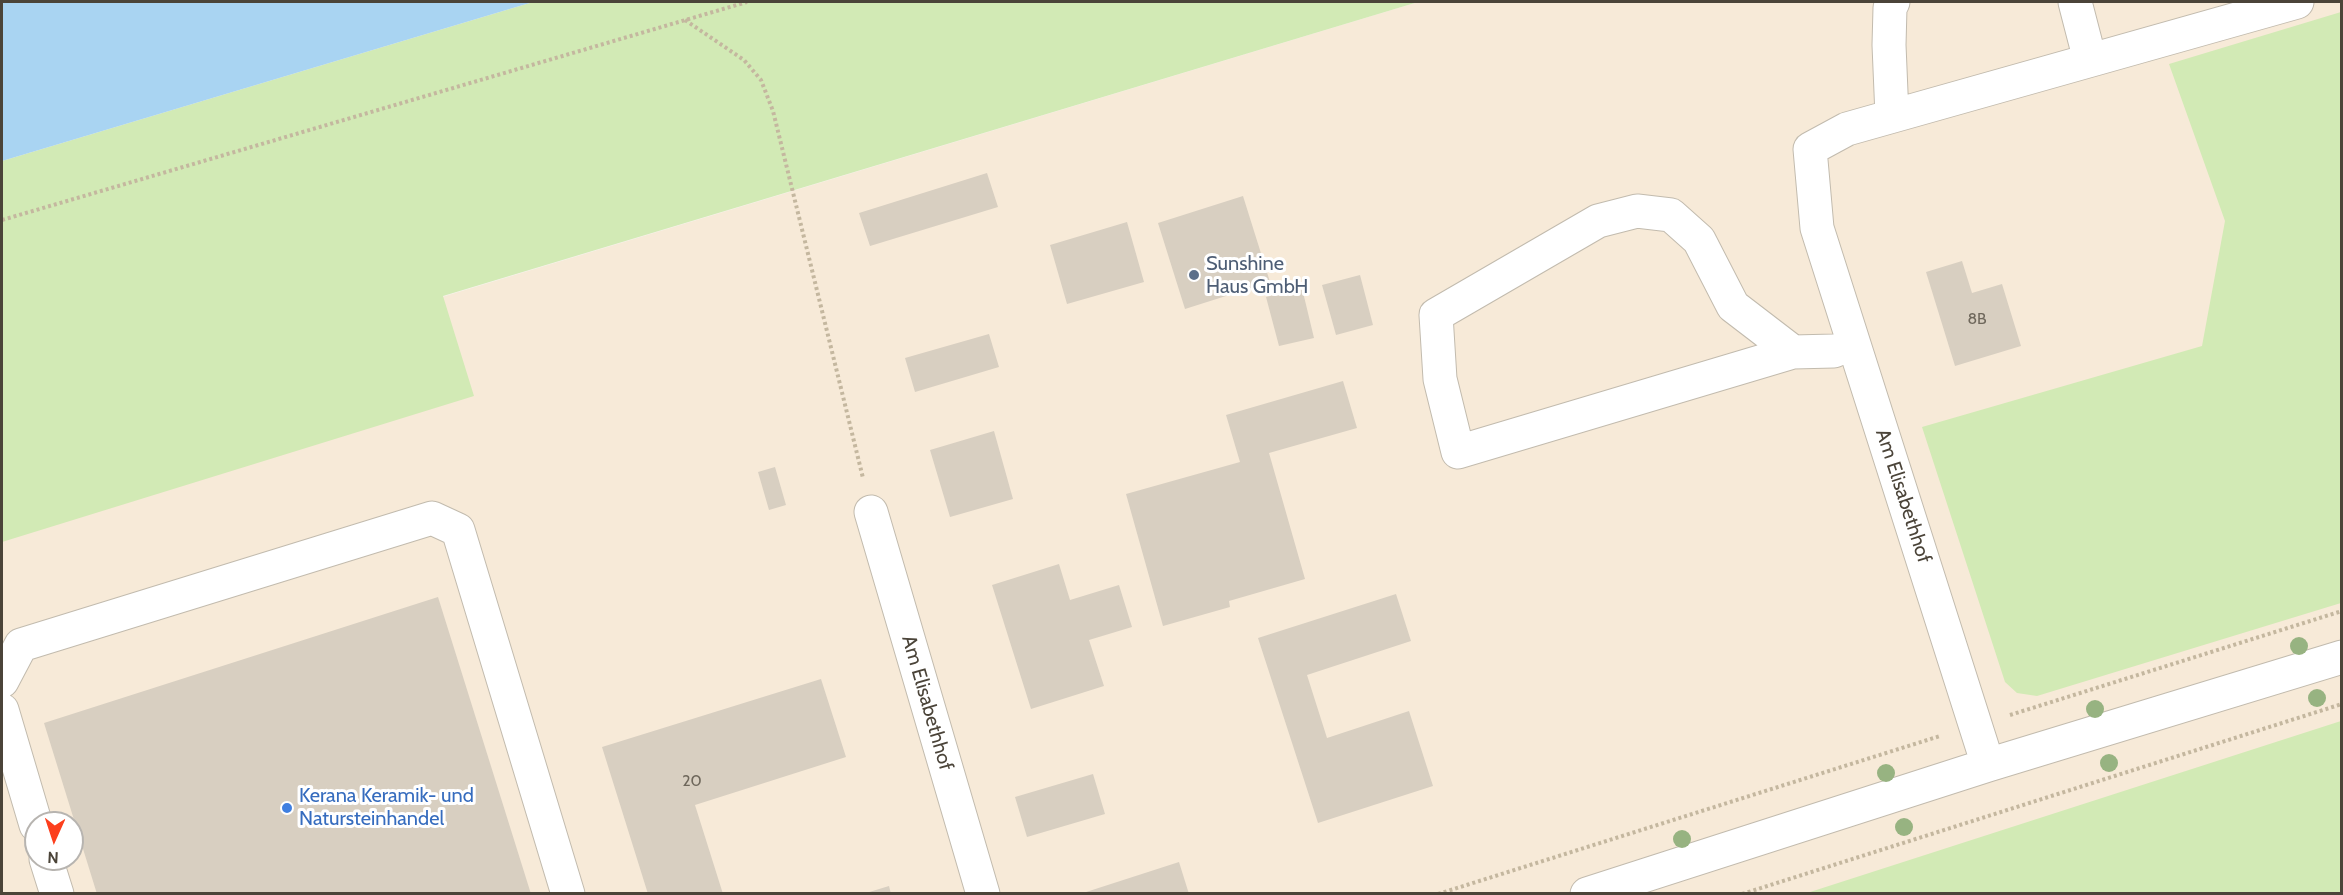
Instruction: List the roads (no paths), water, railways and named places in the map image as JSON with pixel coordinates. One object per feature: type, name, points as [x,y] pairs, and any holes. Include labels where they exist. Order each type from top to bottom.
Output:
[{"type":"street","points":[[1893,2],[1890,8],[1889,45],[1892,116],[2297,2]]},
{"type":"street","points":[[2075,2],[2091,60]]},
{"type":"street","name":"Am Elisabethhof","points":[[1892,116],[1847,129],[1810,149],[1817,228],[1988,765]]},
{"type":"street","points":[[1793,352],[1732,306],[1699,240],[1671,214],[1637,212],[1598,221],[1436,315],[1440,379],[1458,452],[1793,352],[1834,351]]},
{"type":"street","name":"Am Elisabethhof","points":[[871,512],[983,894]]},
{"type":"street","points":[[2,681],[21,645],[432,518],[458,530],[568,894]]},
{"type":"street","points":[[1587,894],[1988,765],[2342,657]]},
{"type":"street","points":[[2,710],[32,811]]},
{"type":"street","points":[[50,871],[57,894]]},
{"type":"water","points":[[2,2],[533,2],[2,161]]},
{"type":"place","name":"Sunshine Haus GmbH","points":[[1194,275]]},
{"type":"place","name":"Kerana Keramik- und Natursteinhandel","points":[[287,808]]}]
